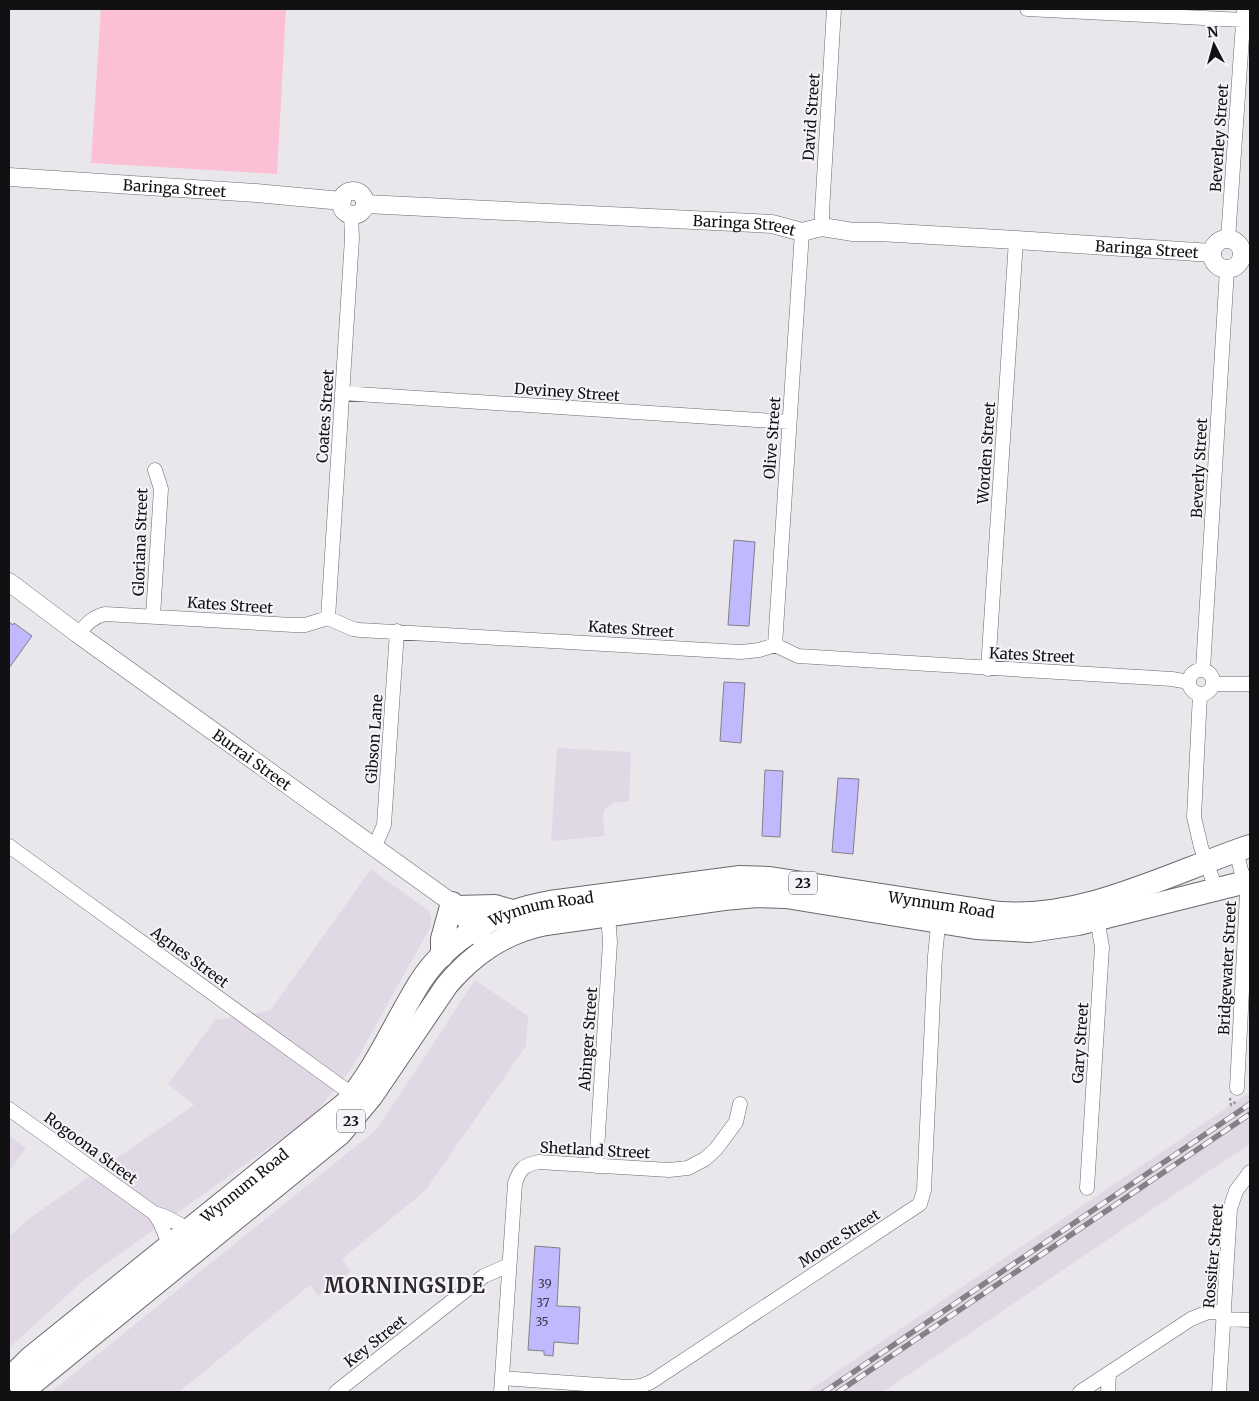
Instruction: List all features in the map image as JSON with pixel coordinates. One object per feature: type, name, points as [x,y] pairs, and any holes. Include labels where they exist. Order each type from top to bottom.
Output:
[{"type":"main road","name":"Wynnum Road","points":[[1095,910],[1207,862],[1243,849]]},
{"type":"main road","name":"Wynnum Road","points":[[22,1392],[340,1134],[371,1097],[447,985],[465,964],[481,938],[512,911],[550,902],[740,878],[770,878],[939,914]]},
{"type":"main road","name":"Wynnum Road","points":[[9,1379],[60,1334],[334,1114],[353,1095],[375,1062],[422,980],[456,942],[509,935],[530,927],[608,915],[757,896],[786,897],[939,914],[1016,914],[1095,910],[1247,882]]},
{"type":"main road","points":[[442,956],[442,939],[455,905],[495,906],[512,911]]},
{"type":"main road","points":[[250,1182],[271,1177],[312,1144],[321,1142],[327,1145]]},
{"type":"main road","points":[[100,1302],[109,1308],[128,1295],[142,1295]]},
{"type":"main road","points":[[60,1334],[79,1335],[87,1340]]},
{"type":"street","name":"David Street","points":[[822,226],[834,9]]},
{"type":"street","points":[[1026,9],[1243,14]]},
{"type":"street","name":"Beverley Street","points":[[1228,239],[1243,14]]},
{"type":"street","name":"Baringa Street","points":[[9,177],[256,193],[346,208],[346,194],[355,191],[362,195],[365,204],[772,224],[802,232],[822,226],[853,232],[1016,240],[1212,254]]},
{"type":"street","name":"Coates Street","points":[[328,618],[352,238],[346,208]]},
{"type":"street","name":"Olive Street","points":[[775,645],[802,232]]},
{"type":"street","points":[[1228,239],[1238,243],[1246,255],[1238,265],[1227,269],[1219,268],[1213,261],[1212,254],[1216,243],[1228,239]]},
{"type":"street","name":"Worden Street","points":[[988,669],[1016,240]]},
{"type":"street","name":"Beverly Street","points":[[1203,669],[1227,269]]},
{"type":"street","name":"Deviney Street","points":[[342,393],[789,422]]},
{"type":"street","name":"Gloriana Street","points":[[153,616],[161,489],[156,470]]},
{"type":"street","name":"Burrai Street","points":[[9,582],[78,634],[455,905],[481,938]]},
{"type":"street","name":"Kates Street","points":[[78,634],[90,621],[98,615],[104,614],[293,625],[305,625],[328,618],[352,629],[741,652],[750,652],[775,645],[798,656],[1172,679],[1189,682]]},
{"type":"street","name":"Gibson Lane","points":[[375,846],[384,826],[397,631]]},
{"type":"street","points":[[1203,669],[1213,676],[1214,684],[1207,693],[1200,694],[1194,692],[1189,682],[1194,671],[1203,669]]},
{"type":"street","points":[[1214,684],[1250,684]]},
{"type":"street","points":[[1200,694],[1194,818],[1216,889]]},
{"type":"street","name":"Agnes Street","points":[[9,846],[353,1095]]},
{"type":"street","name":"Bridgewater Street","points":[[1237,1088],[1247,893],[1243,849]]},
{"type":"street","name":"Gary Street","points":[[1087,1188],[1102,947],[1095,910]]},
{"type":"street","name":"Moore Street","points":[[502,1385],[628,1387],[641,1386],[651,1382],[920,1204],[924,1190],[935,956],[939,914]]},
{"type":"street","name":"Abinger Street","points":[[596,1166],[610,942],[608,915]]},
{"type":"street","name":"Shetland Street","points":[[502,1385],[515,1183],[519,1172],[528,1164],[539,1162],[670,1170],[688,1168],[705,1159],[716,1149],[736,1122],[740,1104]]},
{"type":"street","name":"Rogoona Street","points":[[9,1109],[154,1213],[166,1217],[190,1230]]},
{"type":"street","name":"Rossiter Street","points":[[1224,1315],[1230,1209],[1236,1191],[1250,1172]]},
{"type":"street","name":"Rogoona Street","points":[[154,1213],[170,1246]]},
{"type":"street","name":"Key Street","points":[[336,1392],[484,1276],[509,1265]]},
{"type":"street","points":[[1080,1392],[1191,1319],[1208,1312],[1250,1320]]},
{"type":"street","points":[[1219,1392],[1224,1315]]},
{"type":"street","points":[[1108,1392],[1109,1373]]},
{"type":"shaded area","points":[[101,9],[286,9],[277,174],[91,163]]},
{"type":"shaded area","points":[[557,748],[631,752],[629,801],[614,803],[604,810],[605,836],[551,841]]},
{"type":"shaded area","points":[[371,869],[429,911],[431,918],[430,928],[352,1068],[313,1116],[85,1279],[9,1348],[9,1237],[28,1219],[194,1105],[168,1084],[215,1020],[270,1011]]},
{"type":"shaded area","points":[[475,980],[528,1016],[526,1046],[425,1191],[342,1259],[351,1271],[318,1296],[310,1285],[179,1392],[51,1392],[377,1129]]},
{"type":"shaded area","points":[[1250,1092],[1250,1144],[883,1392],[807,1392]]},
{"type":"shaded area","points":[[9,1135],[26,1148],[9,1172]]},
{"type":"building","points":[[734,540],[755,542],[749,626],[728,625]]},
{"type":"building","points":[[9,622],[13,625],[14,623],[32,636],[9,668]]},
{"type":"building","points":[[724,682],[745,683],[741,743],[720,741]]},
{"type":"building","points":[[765,770],[783,771],[780,837],[762,836]]},
{"type":"building","points":[[838,778],[859,779],[853,854],[832,852]]},
{"type":"building","points":[[535,1246],[560,1248],[557,1306],[580,1307],[578,1344],[554,1342],[553,1356],[544,1355],[544,1351],[528,1350]]},
{"type":"railway","points":[[824,1392],[1250,1104]]},
{"type":"railway","points":[[838,1392],[1250,1114]]},
{"type":"district","name":"MORNINGSIDE","points":[[405,1285]]}]
